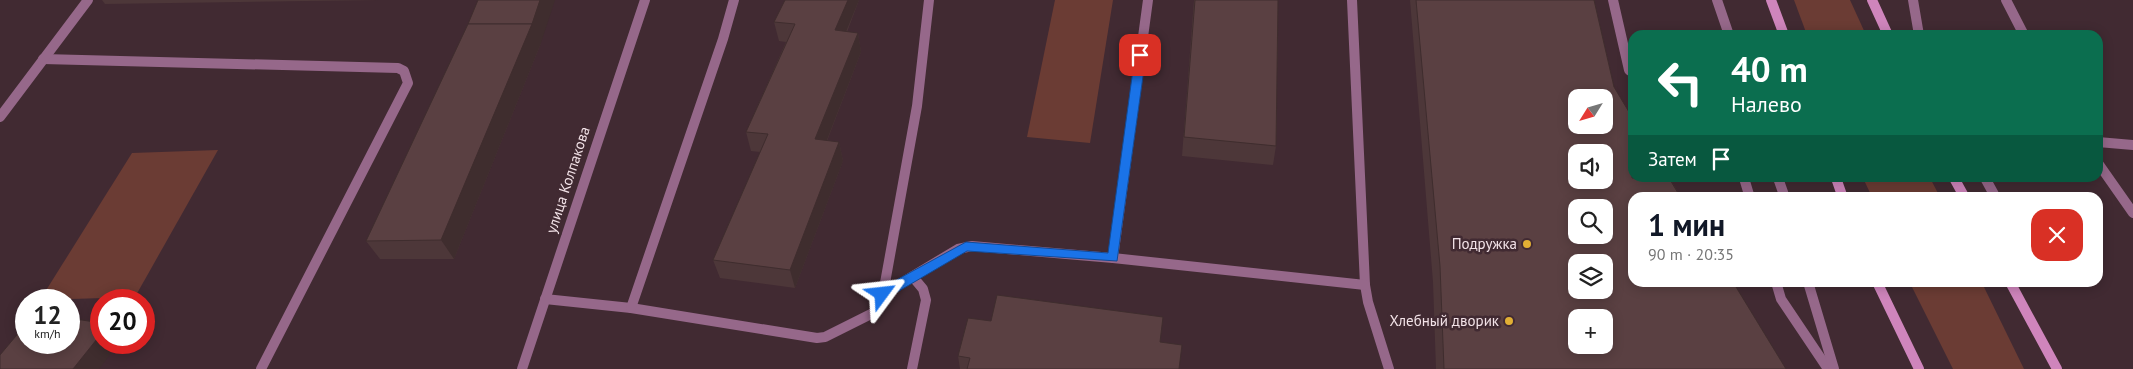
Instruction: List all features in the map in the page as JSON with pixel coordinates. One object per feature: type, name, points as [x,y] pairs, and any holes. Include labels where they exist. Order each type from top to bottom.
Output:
[{"type":"main road","points":[[1771,0],[1782,30]]},
{"type":"main road","points":[[1872,0],[1886,30]]},
{"type":"main road","points":[[1880,287],[1919,369]]},
{"type":"main road","points":[[2013,287],[2057,369]]},
{"type":"street","points":[[0,117],[88,0]]},
{"type":"street","name":"улица Колпакова","points":[[522,369],[644,0]]},
{"type":"street","points":[[631,308],[723,39],[734,0]]},
{"type":"street","points":[[545,299],[631,308],[817,338],[825,337],[864,319],[878,307],[882,294],[917,106],[929,0]]},
{"type":"street","points":[[1113,258],[1148,0]]},
{"type":"street","points":[[1352,0],[1365,284],[1368,302],[1389,369]]},
{"type":"street","points":[[1613,0],[1628,62]]},
{"type":"street","points":[[1717,0],[1727,30]]},
{"type":"street","points":[[1913,0],[1918,30]]},
{"type":"street","points":[[2006,0],[2021,30]]},
{"type":"street","points":[[43,59],[398,68],[404,71],[408,83],[262,369]]},
{"type":"street","points":[[2103,142],[2133,145]]},
{"type":"street","points":[[2103,170],[2133,213]]},
{"type":"street","points":[[882,294],[958,250],[972,246],[1113,258],[1365,284]]},
{"type":"street","points":[[912,369],[926,300],[923,289],[913,277]]},
{"type":"street","points":[[1777,287],[1781,299],[1828,369]]},
{"type":"street","points":[[1809,287],[1834,369]]},
{"type":"shaded area","points":[[1055,0],[1113,0],[1090,143],[1027,137]]},
{"type":"shaded area","points":[[1794,0],[1850,0],[1864,30],[1805,30]]},
{"type":"shaded area","points":[[218,150],[140,289],[90,289],[90,298],[80,299],[80,289],[47,289],[132,153]]},
{"type":"shaded area","points":[[1865,182],[1932,182],[1937,192],[1870,192]]},
{"type":"shaded area","points":[[1912,287],[1984,287],[2024,369],[1953,369]]},
{"type":"building","points":[[478,0],[540,0],[532,24],[468,24]]},
{"type":"building","points":[[785,0],[848,0],[835,30],[858,33],[815,139],[839,142],[790,270],[713,260],[768,134],[746,132],[795,24],[774,22]]},
{"type":"building","points":[[1195,0],[1278,0],[1276,146],[1184,137]]},
{"type":"building","points":[[1416,0],[1594,0],[1614,87],[1628,110],[1628,182],[1671,182],[1677,192],[1628,192],[1628,287],[1736,287],[1786,369],[1444,369],[1440,266]]},
{"type":"building","points":[[468,24],[532,24],[441,240],[366,241]]},
{"type":"building","points":[[997,295],[1163,317],[1160,342],[1182,345],[1179,369],[967,369],[970,358],[958,356],[968,318],[991,321]]},
{"type":"building","points":[[80,320],[90,321],[90,348],[73,369],[0,369],[0,355],[15,337],[15,354],[80,354]]},
{"type":"place","name":"Подружка","points":[[1527,244]]},
{"type":"place","name":"Хлебный дворик","points":[[1509,321]]},
{"type":"route","points":[[882,294],[958,250],[972,246],[1113,258],[1140,55]]}]
